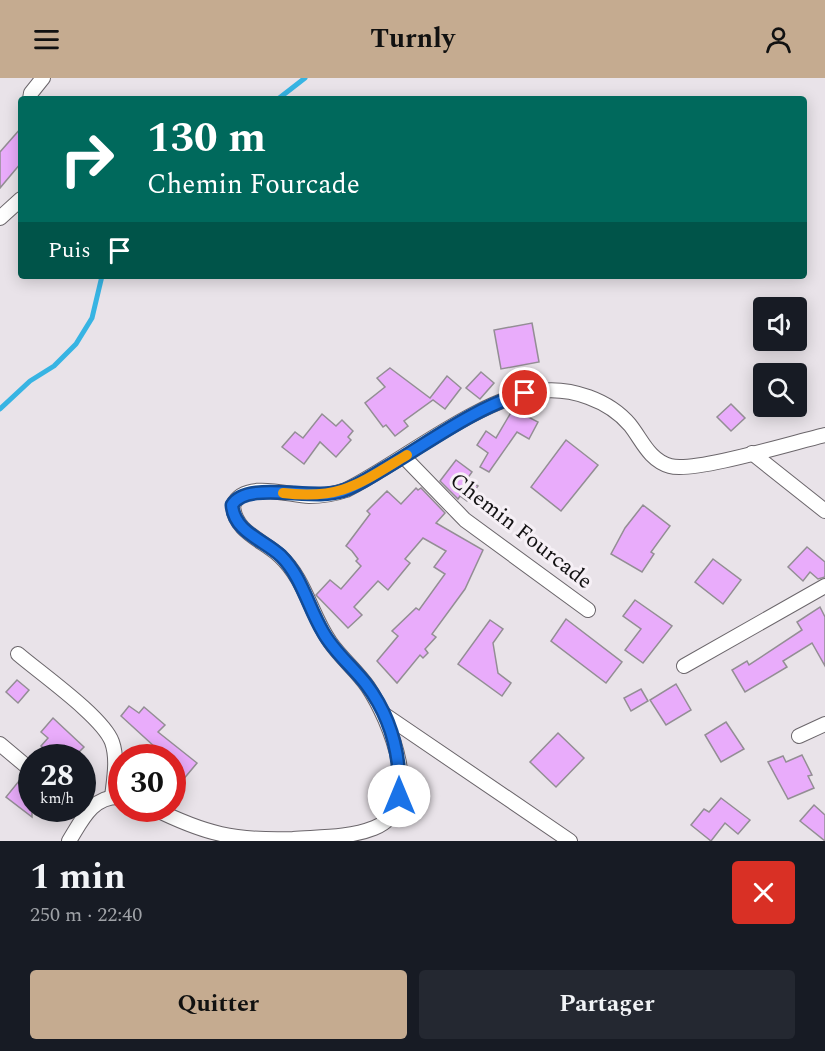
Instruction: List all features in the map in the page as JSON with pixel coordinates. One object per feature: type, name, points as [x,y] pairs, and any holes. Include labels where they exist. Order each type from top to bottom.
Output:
[{"type":"street","points":[[30,96],[44,78]]},
{"type":"street","points":[[0,218],[18,202]]},
{"type":"street","points":[[181,822],[218,838],[338,839],[375,828],[388,819],[395,807],[400,774],[395,744],[386,715],[366,684],[323,632],[294,573],[280,556],[240,525],[232,505],[235,500],[251,492],[308,496],[336,493],[357,484],[475,414],[512,397],[541,390],[562,390],[599,402],[619,414],[630,425],[645,449],[669,466],[696,466],[825,435]]},
{"type":"street","points":[[752,453],[825,511]]},
{"type":"street","name":"Chemin Fourcade","points":[[404,457],[465,519],[588,610]]},
{"type":"street","points":[[684,666],[825,586]]},
{"type":"street","points":[[18,654],[102,725],[112,744]]},
{"type":"street","points":[[386,715],[570,841]]},
{"type":"street","points":[[799,736],[825,724]]},
{"type":"street","points":[[0,744],[18,759]]},
{"type":"street","points":[[69,841],[76,822]]},
{"type":"building","points":[[18,131],[18,167],[0,188],[0,152]]},
{"type":"building","points":[[532,323],[539,362],[501,369],[494,330]]},
{"type":"building","points":[[390,368],[430,398],[447,376],[461,388],[445,409],[433,400],[404,421],[408,426],[395,436],[386,425],[383,427],[365,403],[385,387],[377,378]]},
{"type":"building","points":[[481,372],[494,383],[480,399],[466,388]]},
{"type":"building","points":[[731,404],[745,418],[731,431],[717,417]]},
{"type":"building","points":[[513,409],[538,422],[529,439],[517,432],[489,472],[480,467],[488,453],[477,445],[486,431],[496,438]]},
{"type":"building","points":[[322,414],[336,426],[342,420],[353,431],[348,437],[351,440],[336,457],[320,442],[304,464],[282,447],[295,432],[303,438]]},
{"type":"building","points":[[566,440],[598,465],[561,511],[531,487]]},
{"type":"building","points":[[456,460],[472,472],[467,479],[478,486],[467,501],[460,496],[458,499],[440,481]]},
{"type":"building","points":[[416,488],[418,490],[421,488],[445,513],[436,523],[483,550],[465,589],[432,634],[436,637],[425,649],[428,653],[423,658],[420,655],[397,683],[377,661],[398,636],[392,631],[416,608],[419,610],[445,574],[434,567],[446,551],[423,538],[405,559],[410,563],[388,590],[378,581],[354,607],[362,615],[348,628],[316,595],[330,580],[341,589],[361,566],[346,546],[370,514],[367,511],[387,491],[401,504]]},
{"type":"building","points":[[643,505],[670,526],[651,552],[654,554],[642,572],[611,554],[625,528]]},
{"type":"building","points":[[807,547],[825,562],[825,577],[818,579],[810,572],[803,581],[788,567]]},
{"type":"building","points":[[713,559],[741,580],[723,604],[695,582]]},
{"type":"building","points":[[635,600],[672,626],[643,663],[625,650],[641,629],[623,616]]},
{"type":"building","points":[[820,607],[825,617],[825,666],[812,643],[783,661],[787,667],[745,692],[732,670],[747,661],[749,665],[802,630],[797,622]]},
{"type":"building","points":[[566,619],[622,662],[606,683],[551,641]]},
{"type":"building","points":[[490,620],[503,629],[493,643],[498,673],[511,683],[502,696],[458,664]]},
{"type":"building","points":[[17,680],[29,690],[18,703],[6,692]]},
{"type":"building","points":[[676,684],[691,710],[666,725],[650,700]]},
{"type":"building","points":[[641,689],[648,701],[631,711],[624,698]]},
{"type":"building","points":[[129,706],[139,713],[144,707],[165,725],[158,732],[173,744],[152,744],[121,716]]},
{"type":"building","points":[[53,718],[81,744],[43,744],[48,738],[41,732]]},
{"type":"building","points":[[726,722],[744,749],[721,762],[705,735]]},
{"type":"building","points":[[558,733],[584,758],[556,787],[530,762]]},
{"type":"building","points":[[186,754],[197,763],[186,776]]},
{"type":"building","points":[[802,755],[812,775],[808,776],[814,788],[788,799],[768,762],[783,756],[786,762]]},
{"type":"building","points":[[18,782],[18,806],[6,797]]},
{"type":"building","points":[[721,798],[750,820],[738,834],[725,823],[711,841],[691,825],[704,809],[709,812]]},
{"type":"building","points":[[814,805],[825,815],[825,841],[800,821]]},
{"type":"waterway","points":[[282,96],[305,78]]},
{"type":"waterway","points":[[0,409],[30,381],[54,366],[76,344],[92,318],[101,279]]},
{"type":"slow traffic","points":[[283,493],[322,496],[346,490],[407,455]]},
{"type":"route","points":[[399,796],[400,774],[395,744],[386,715],[366,684],[334,649],[323,632],[294,573],[280,556],[240,525],[235,518],[232,505],[235,500],[251,492],[322,496],[346,490],[475,414],[525,393]]}]
